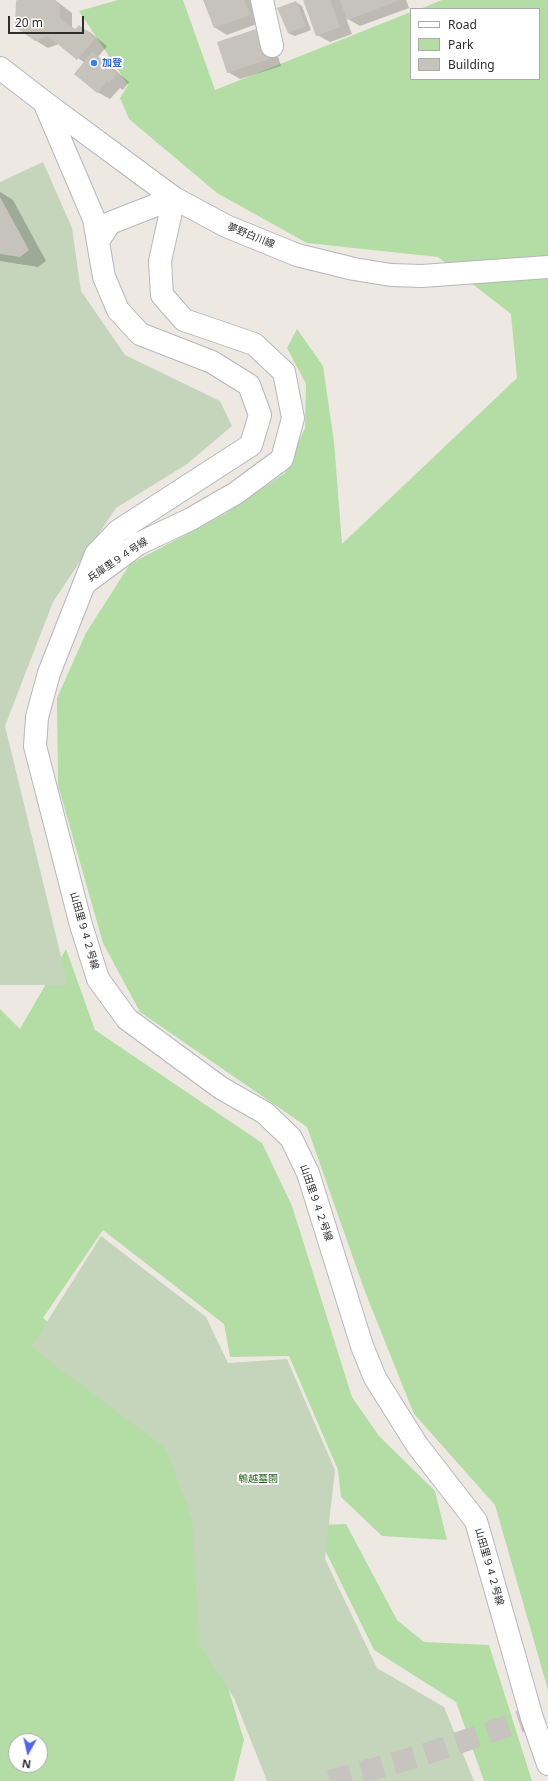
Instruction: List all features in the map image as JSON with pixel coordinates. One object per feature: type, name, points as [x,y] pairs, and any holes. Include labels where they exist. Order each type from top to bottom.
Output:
[{"type":"street","points":[[262,0],[272,46]]},
{"type":"street","name":"夢野白川線","points":[[0,68],[174,198],[226,226],[297,255],[354,269],[390,274],[422,276],[544,268]]},
{"type":"street","name":"兵庫里９４号線","points":[[44,102],[94,219],[104,277],[118,310],[140,334],[212,362],[249,385],[260,415],[251,445],[118,531],[96,554],[84,584]]},
{"type":"street","points":[[98,241],[110,223],[174,198]]},
{"type":"street","name":"兵庫里９４号線","points":[[84,584],[138,544],[191,519],[236,493],[282,459],[293,418],[284,372],[254,344],[184,320],[162,295],[160,261],[174,198]]},
{"type":"street","name":"山田里９４２号線","points":[[84,584],[49,673],[37,717],[35,746],[81,925],[98,979],[127,1019],[221,1088],[265,1113],[291,1138],[308,1173],[362,1346],[375,1378],[417,1445],[476,1521],[532,1718],[548,1764]]},
{"type":"green space","points":[[118,0],[183,0],[215,90],[410,12],[410,80],[540,80],[540,8],[422,8],[442,0],[548,0],[548,1690],[495,1505],[414,1414],[364,1289],[307,1127],[140,1012],[103,943],[58,785],[57,698],[86,633],[130,564],[225,514],[285,473],[305,428],[306,384],[287,348],[297,329],[323,366],[334,442],[342,544],[517,378],[511,314],[438,257],[307,243],[217,193],[129,119],[120,98],[128,85],[79,11]]},
{"type":"green space","points":[[43,162],[72,228],[81,291],[125,355],[220,401],[232,426],[187,464],[116,508],[53,602],[5,726],[68,985],[0,985],[0,182]]},
{"type":"green space","points":[[66,949],[95,1030],[262,1143],[292,1206],[352,1397],[379,1436],[435,1491],[447,1540],[382,1536],[341,1497],[338,1470],[289,1356],[230,1357],[224,1324],[103,1230],[43,1318],[167,1427],[203,1524],[213,1639],[244,1740],[234,1781],[0,1781],[0,1009],[20,1029]]},
{"type":"green space","name":"鵯越墓園","points":[[101,1236],[206,1317],[228,1363],[287,1359],[335,1470],[325,1559],[377,1668],[444,1707],[474,1781],[267,1781],[234,1698],[199,1644],[192,1519],[165,1448],[31,1347]]},
{"type":"green space","points":[[346,1524],[397,1620],[424,1642],[489,1645],[532,1781],[484,1781],[456,1702],[374,1650],[321,1542],[322,1525]]},
{"type":"building","points":[[17,0],[53,0],[60,5],[60,18],[74,30],[79,25],[95,38],[77,60],[48,36],[35,41],[15,27]]},
{"type":"building","points":[[203,0],[244,0],[250,15],[214,28]]},
{"type":"building","points":[[303,0],[330,0],[340,27],[316,36]]},
{"type":"building","points":[[340,0],[400,0],[347,20]]},
{"type":"building","points":[[296,1],[306,26],[288,33],[277,8]]},
{"type":"building","points":[[259,28],[269,59],[227,73],[217,42]]},
{"type":"building","name":"加登","points":[[92,52],[117,74],[109,83],[107,81],[97,93],[74,74]]},
{"type":"building","points":[[0,197],[29,250],[20,257],[0,254]]},
{"type":"tunnel","points":[[330,1781],[423,1755],[548,1712]]},
{"type":"place","name":"加登","points":[[94,63]]}]
